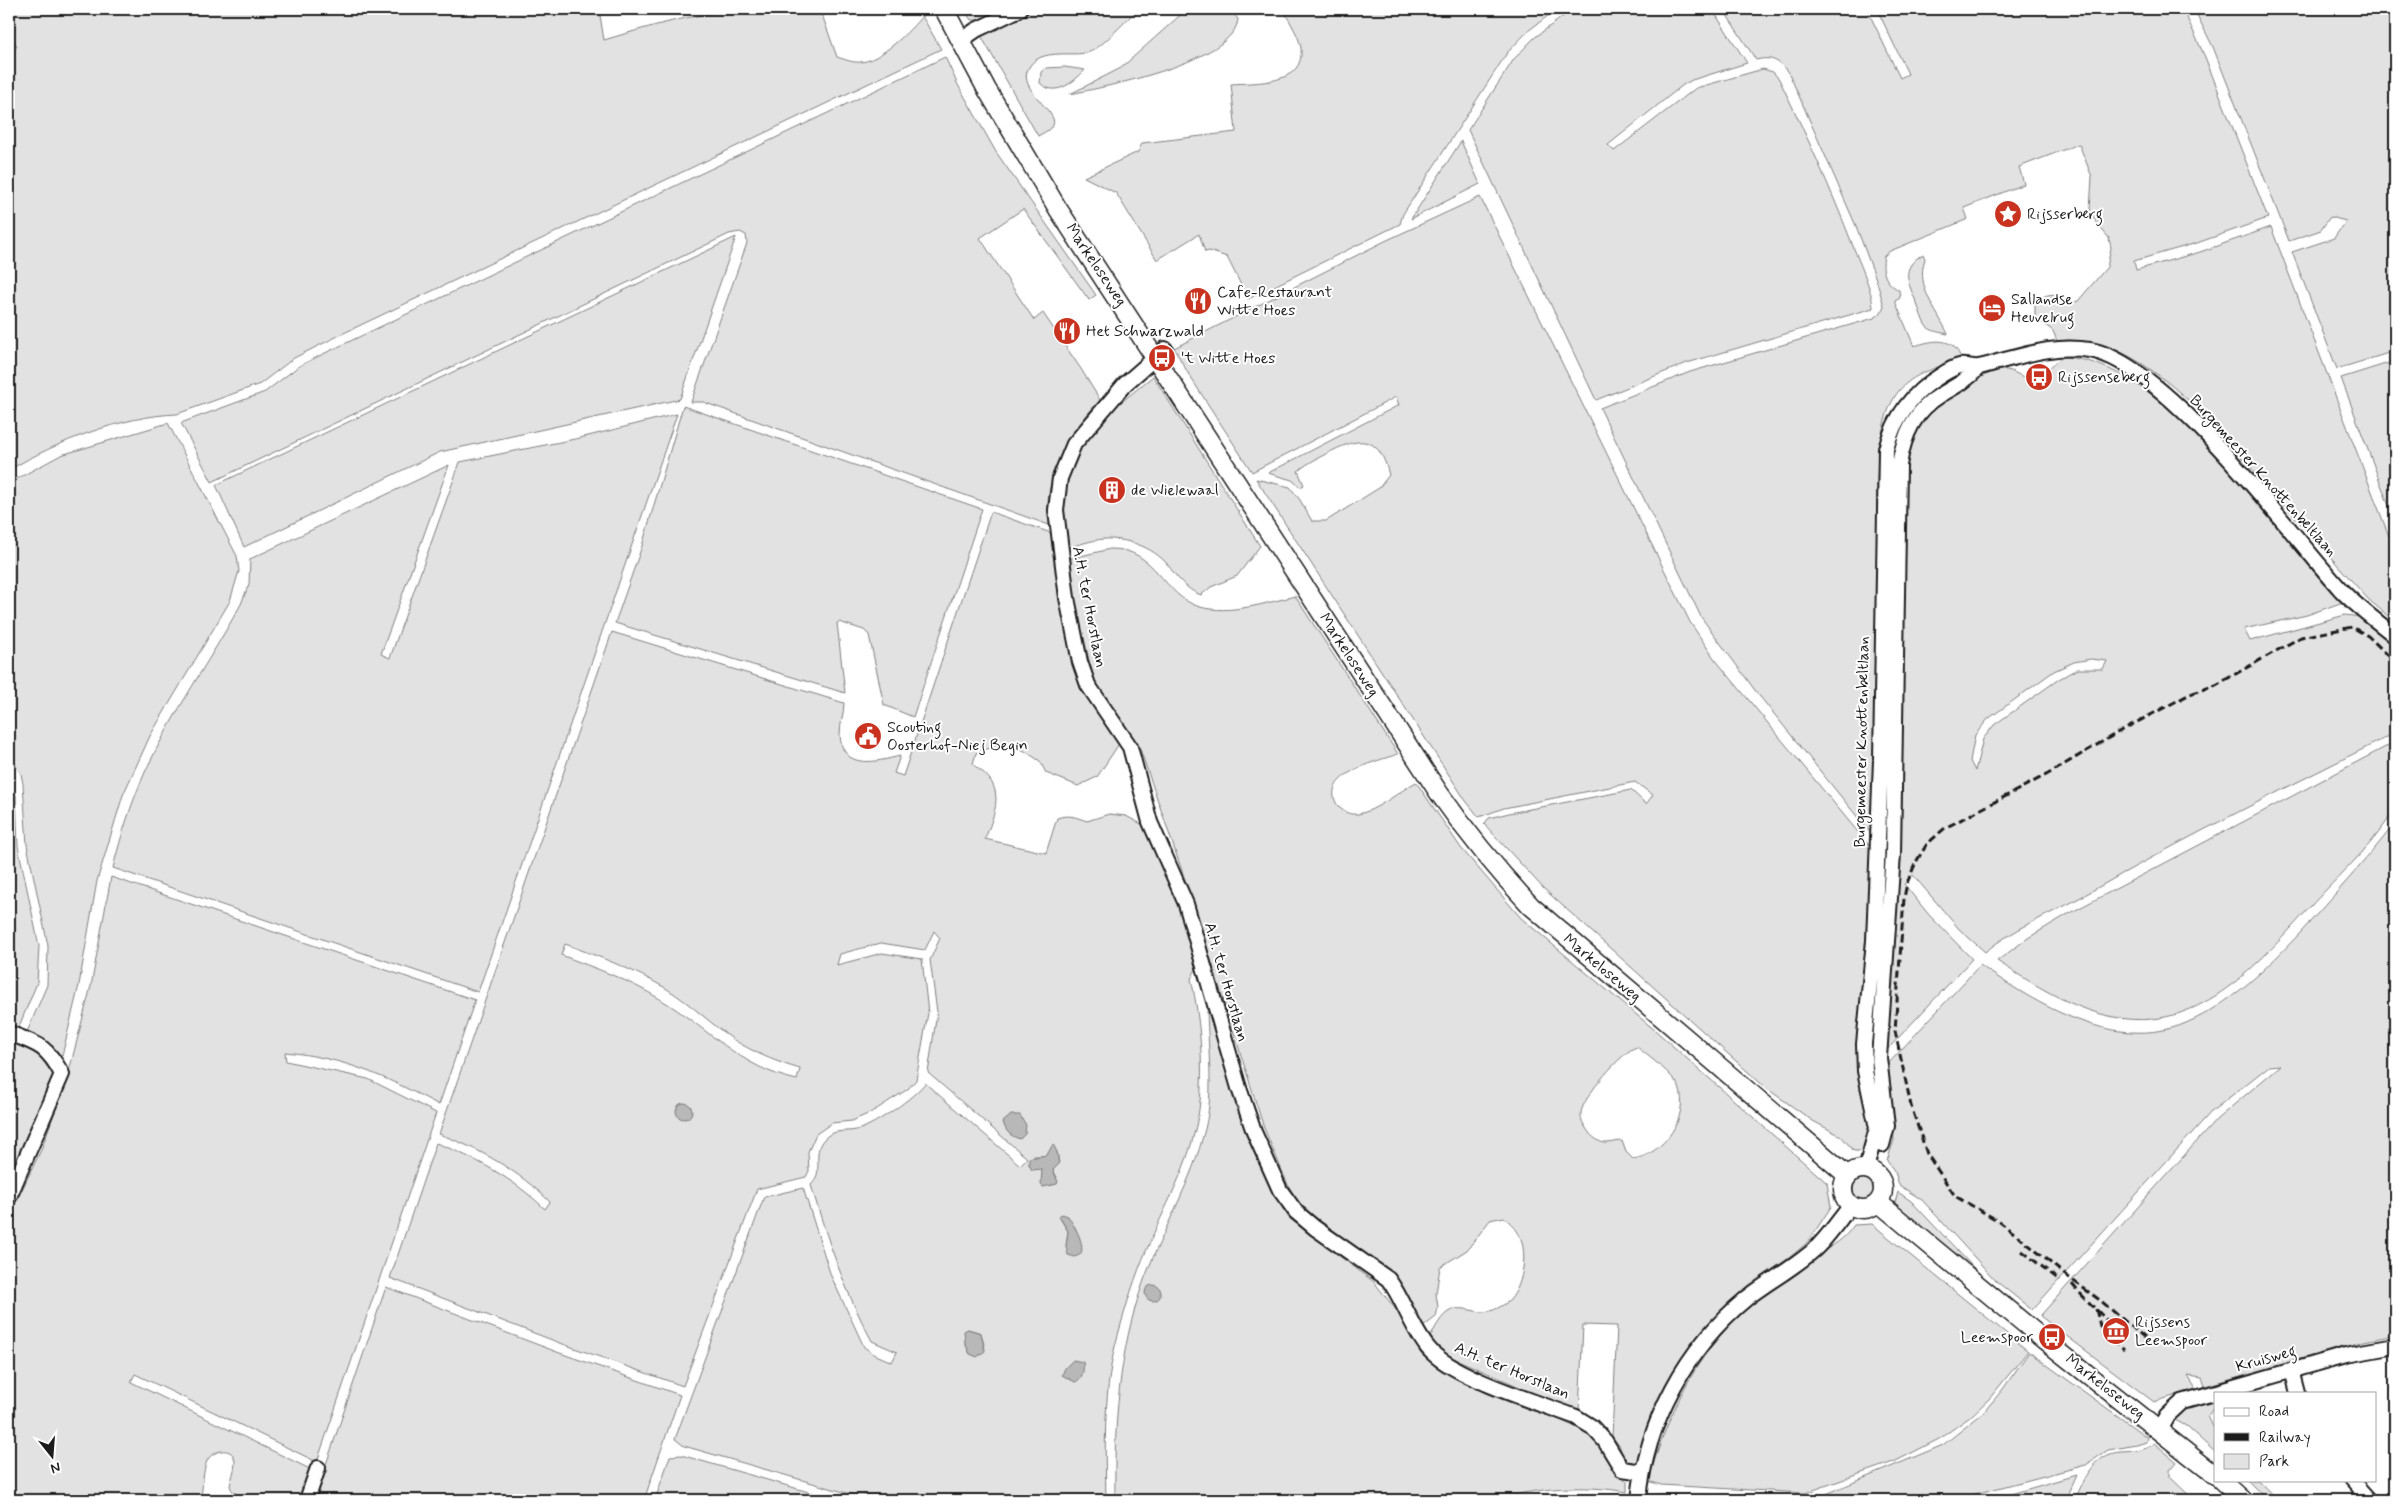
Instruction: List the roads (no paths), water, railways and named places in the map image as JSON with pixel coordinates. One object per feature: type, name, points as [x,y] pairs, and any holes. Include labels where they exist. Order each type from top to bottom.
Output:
[{"type":"main road","name":"Markeloseweg","points":[[944,9],[960,41],[1029,162],[1160,353],[1438,793],[1494,868],[1531,906],[1581,951],[1848,1176]]},
{"type":"main road","points":[[1870,1170],[1883,1184],[1884,1190],[1879,1203],[1862,1210],[1851,1205],[1843,1191],[1848,1176],[1853,1172],[1870,1170]]},
{"type":"main road","name":"Markeloseweg","points":[[1879,1203],[2042,1338],[2214,1474]]},
{"type":"main road","points":[[2223,1482],[2242,1500]]},
{"type":"street","points":[[960,41],[976,30],[1020,9]]},
{"type":"street","name":"Burgemeester Knottenbeltlaan","points":[[1870,1170],[1877,1128],[1865,1071],[1864,1044],[1875,923],[1881,746],[1882,578],[1886,449],[1893,426],[1908,402],[1934,379],[1960,366],[1979,367],[2062,347],[2092,351],[2120,362],[2155,387],[2187,415],[2223,453],[2342,591],[2395,636]]},
{"type":"street","name":"A.H. ter Horstlaan","points":[[1160,353],[1125,384],[1084,431],[1066,461],[1060,478],[1056,510],[1065,589],[1084,675],[1102,708],[1124,736],[1130,747],[1150,822],[1186,904],[1239,1088],[1271,1171],[1280,1190],[1296,1212],[1315,1228],[1388,1279],[1396,1290],[1416,1333],[1434,1355],[1460,1372],[1576,1417],[1592,1426],[1605,1441],[1622,1469],[1643,1472]]},
{"type":"street","name":"Burgemeester Knottenbeltlaan","points":[[1870,1170],[1887,1126],[1879,1069],[1893,854],[1899,465],[1908,428],[1922,409],[1967,380],[1979,367]]},
{"type":"street","points":[[1882,578],[1897,578]]},
{"type":"street","points":[[9,1033],[38,1044],[49,1053],[62,1074],[9,1197]]},
{"type":"street","points":[[1639,1500],[1643,1472],[1658,1420],[1667,1399],[1698,1347],[1746,1299],[1816,1249],[1851,1205]]},
{"type":"street","name":"Kruisweg","points":[[2216,1392],[2364,1350],[2395,1346]]},
{"type":"street","points":[[2292,1370],[2298,1392]]},
{"type":"street","name":"Kruisweg","points":[[2159,1430],[2167,1416],[2182,1402],[2214,1393]]},
{"type":"street","points":[[307,1500],[318,1468]]},
{"type":"street","points":[[2354,1482],[2370,1500]]},
{"type":"railway","points":[[2145,1338],[2101,1301],[1997,1220],[1955,1196],[1927,1154],[1911,1106],[1895,1031],[1904,898],[1907,883],[1916,862],[1927,844],[1945,828],[2048,774],[2122,730],[2190,694],[2216,685],[2301,637],[2352,627],[2368,636],[2395,662]]},
{"type":"railway","points":[[2022,1251],[2058,1279]]},
{"type":"railway","points":[[2072,1284],[2109,1323]]},
{"type":"railway","points":[[2096,1309],[2100,1326],[2104,1333],[2124,1349]]},
{"type":"place","name":"Rijsserberg","points":[[2008,214]]},
{"type":"place","name":"Cafe-Restaurant Witte Hoes","points":[[1198,301]]},
{"type":"place","name":"Sallandse Heuvelrug","points":[[1992,308]]},
{"type":"place","name":"Het Schwarzwald","points":[[1067,331]]},
{"type":"place","name":"'t Witte Hoes","points":[[1162,358]]},
{"type":"place","name":"Rijssenseberg","points":[[2039,377]]},
{"type":"place","name":"de Wielewaal","points":[[1112,490]]},
{"type":"place","name":"Scouting Oosterhof-Niej Begin","points":[[868,736]]},
{"type":"place","name":"Rijssens Leemspoor","points":[[2116,1331]]},
{"type":"place","name":"Leemspoor","points":[[2052,1337]]}]
